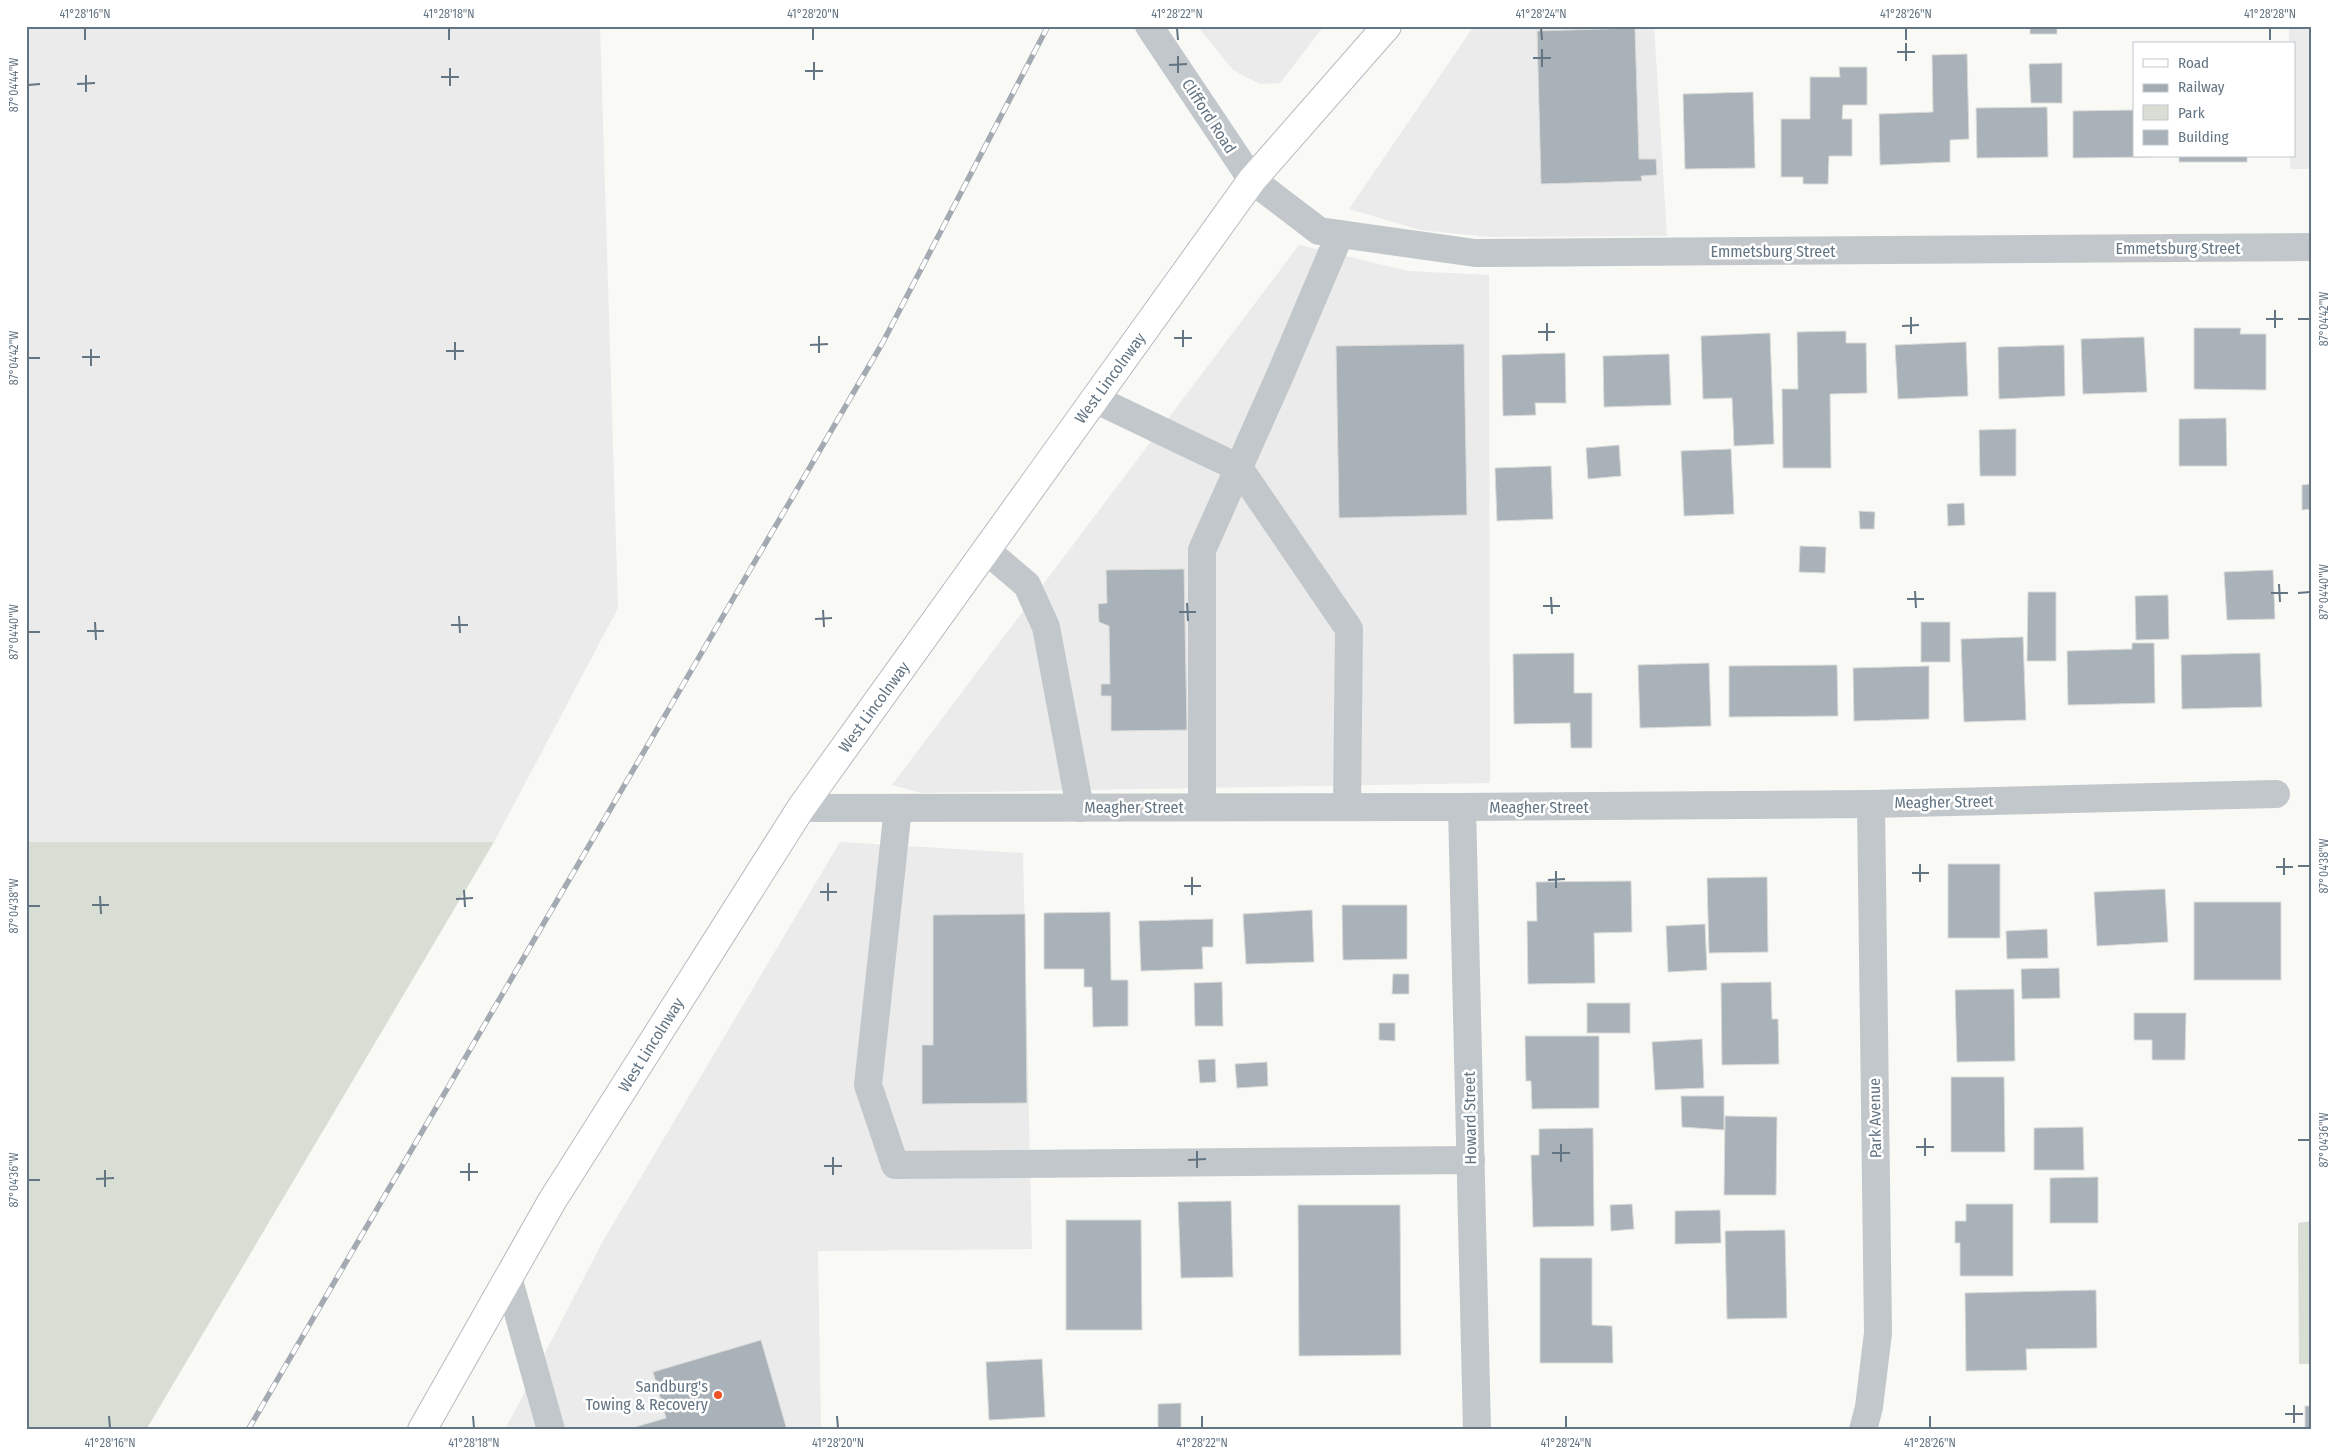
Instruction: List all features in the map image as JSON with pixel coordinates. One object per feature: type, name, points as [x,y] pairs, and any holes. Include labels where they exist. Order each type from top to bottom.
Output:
[{"type":"main road","name":"West Lincolnway","points":[[422,1430],[552,1201],[801,808],[1252,180],[1387,26]]},
{"type":"street","name":"Clifford Road","points":[[1149,26],[1252,180]]},
{"type":"street","name":"Emmetsburg Street","points":[[1252,180],[1319,231],[1475,253],[2312,247]]},
{"type":"street","points":[[1202,807],[1202,550],[1340,234]]},
{"type":"street","points":[[1095,399],[1239,468],[1348,629],[1347,807]]},
{"type":"street","points":[[986,550],[1027,585],[1046,627],[1080,808]]},
{"type":"street","name":"Meagher Street","points":[[801,808],[1871,804],[2276,794]]},
{"type":"street","name":"Park Avenue","points":[[1863,1430],[1869,1407],[1878,1333],[1871,804]]},
{"type":"street","name":"Howard Street","points":[[1462,807],[1477,1430]]},
{"type":"street","points":[[898,808],[868,1085],[895,1165],[1470,1160]]},
{"type":"street","points":[[508,1277],[551,1430]]},
{"type":"shaded area","points":[[26,26],[600,26],[618,608],[494,842],[26,842]]},
{"type":"shaded area","points":[[1197,26],[1324,26],[1280,83],[1260,84],[1233,70]]},
{"type":"shaded area","points":[[1474,26],[1654,26],[1667,236],[1489,237],[1420,230],[1349,209]]},
{"type":"shaded area","points":[[2289,26],[2312,26],[2312,169],[2290,169],[2290,158],[2296,158],[2296,42],[2289,42]]},
{"type":"shaded area","points":[[1299,245],[1409,271],[1489,275],[1490,783],[922,793],[892,785]]},
{"type":"shaded area","points":[[840,842],[1023,853],[1032,1249],[818,1251],[821,1430],[505,1430],[603,1241]]},
{"type":"green space","points":[[26,842],[494,842],[146,1430],[26,1430]]},
{"type":"green space","points":[[2312,1221],[2312,1364],[2299,1364],[2298,1223]]},
{"type":"building","points":[[2030,26],[2057,26],[2057,34],[2030,34]]},
{"type":"building","points":[[1635,28],[1639,159],[1656,159],[1657,175],[1641,176],[1642,181],[1541,184],[1537,31]]},
{"type":"building","points":[[1967,54],[1969,139],[1950,140],[1950,162],[1880,165],[1879,114],[1933,112],[1932,55]]},
{"type":"building","points":[[2062,63],[2062,103],[2031,103],[2029,64]]},
{"type":"building","points":[[1839,67],[1867,67],[1867,105],[1843,105],[1842,119],[1852,119],[1852,156],[1829,156],[1828,184],[1803,184],[1803,177],[1781,177],[1781,119],[1810,119],[1810,77],[1840,77]]},
{"type":"building","points":[[1753,92],[1755,168],[1685,169],[1683,94]]},
{"type":"building","points":[[2047,107],[2048,157],[1977,158],[1976,108]]},
{"type":"building","points":[[2133,110],[2133,157],[2073,158],[2073,111]]},
{"type":"building","points":[[2179,158],[2247,158],[2247,162],[2179,162]]},
{"type":"building","points":[[2194,328],[2241,328],[2240,334],[2266,334],[2266,390],[2194,389]]},
{"type":"building","points":[[1846,331],[1846,343],[1866,343],[1867,393],[1830,394],[1831,468],[1783,468],[1782,389],[1798,389],[1797,332]]},
{"type":"building","points":[[1770,333],[1774,444],[1734,446],[1732,398],[1703,399],[1701,336]]},
{"type":"building","points":[[2144,337],[2147,392],[2083,394],[2081,339]]},
{"type":"building","points":[[1966,342],[1968,396],[1898,399],[1895,345]]},
{"type":"building","points":[[1464,344],[1467,515],[1339,518],[1336,346]]},
{"type":"building","points":[[2064,345],[2065,396],[1999,399],[1998,347]]},
{"type":"building","points":[[1565,353],[1566,403],[1535,403],[1536,415],[1503,416],[1502,355]]},
{"type":"building","points":[[1669,354],[1671,405],[1604,407],[1603,356]]},
{"type":"building","points":[[2226,418],[2227,466],[2179,466],[2179,419]]},
{"type":"building","points":[[2016,429],[2016,476],[1980,476],[1979,430]]},
{"type":"building","points":[[1619,445],[1621,476],[1588,479],[1586,448]]},
{"type":"building","points":[[1731,449],[1734,514],[1684,516],[1681,451]]},
{"type":"building","points":[[1551,466],[1553,519],[1497,521],[1495,468]]},
{"type":"building","points":[[2312,484],[2312,509],[2302,510],[2302,485]]},
{"type":"building","points":[[1964,503],[1965,525],[1948,526],[1947,504]]},
{"type":"building","points":[[1859,511],[1875,512],[1874,529],[1860,529]]},
{"type":"building","points":[[1800,546],[1826,547],[1825,573],[1799,572]]},
{"type":"building","points":[[1184,569],[1187,730],[1111,731],[1111,696],[1101,696],[1101,684],[1110,684],[1109,626],[1099,622],[1098,604],[1107,603],[1106,570]]},
{"type":"building","points":[[2273,570],[2275,619],[2227,620],[2224,572]]},
{"type":"building","points":[[2028,592],[2056,592],[2056,661],[2027,661]]},
{"type":"building","points":[[2168,595],[2169,639],[2136,640],[2135,596]]},
{"type":"building","points":[[1921,622],[1950,622],[1950,662],[1921,662]]},
{"type":"building","points":[[2023,637],[2026,720],[1964,722],[1961,639]]},
{"type":"building","points":[[2132,643],[2154,643],[2155,703],[2068,705],[2067,651],[2132,649]]},
{"type":"building","points":[[1574,653],[1574,693],[1592,693],[1592,748],[1571,748],[1570,723],[1514,724],[1513,654]]},
{"type":"building","points":[[2260,653],[2262,707],[2182,709],[2181,655]]},
{"type":"building","points":[[1709,663],[1711,726],[1640,728],[1638,665]]},
{"type":"building","points":[[1837,665],[1838,716],[1729,717],[1729,666]]},
{"type":"building","points":[[1929,666],[1929,719],[1854,721],[1853,668]]},
{"type":"building","points":[[1948,864],[2000,864],[2000,938],[1948,938]]},
{"type":"building","points":[[1767,877],[1768,952],[1709,953],[1707,878]]},
{"type":"building","points":[[1631,881],[1632,932],[1594,933],[1595,983],[1528,984],[1527,921],[1537,921],[1536,882]]},
{"type":"building","points":[[2165,889],[2168,942],[2097,946],[2094,892]]},
{"type":"building","points":[[2194,902],[2281,902],[2281,980],[2194,980]]},
{"type":"building","points":[[1342,905],[1407,905],[1407,959],[1343,960]]},
{"type":"building","points":[[1312,910],[1314,962],[1246,964],[1243,914]]},
{"type":"building","points":[[1110,912],[1111,980],[1128,980],[1128,1026],[1093,1027],[1092,987],[1084,987],[1084,969],[1044,969],[1044,913]]},
{"type":"building","points":[[1025,914],[1027,1103],[922,1104],[922,1045],[933,1045],[933,915]]},
{"type":"building","points":[[1213,919],[1213,947],[1202,947],[1203,969],[1141,971],[1139,921]]},
{"type":"building","points":[[1705,924],[1707,970],[1668,972],[1666,926]]},
{"type":"building","points":[[2047,929],[2048,958],[2007,959],[2006,931]]},
{"type":"building","points":[[2059,968],[2060,998],[2022,999],[2021,969]]},
{"type":"building","points":[[1393,974],[1409,974],[1409,994],[1392,994]]},
{"type":"building","points":[[1222,982],[1223,1026],[1195,1026],[1194,983]]},
{"type":"building","points":[[1771,982],[1772,1019],[1778,1019],[1779,1064],[1722,1065],[1721,983]]},
{"type":"building","points":[[2014,989],[2015,1061],[1957,1062],[1955,990]]},
{"type":"building","points":[[1587,1003],[1630,1003],[1630,1033],[1587,1033]]},
{"type":"building","points":[[2134,1013],[2186,1013],[2185,1060],[2152,1060],[2152,1040],[2134,1040]]},
{"type":"building","points":[[1379,1023],[1395,1023],[1395,1041],[1379,1040]]},
{"type":"building","points":[[1525,1036],[1599,1036],[1599,1108],[1532,1109],[1531,1081],[1526,1081]]},
{"type":"building","points":[[1702,1039],[1704,1088],[1655,1090],[1652,1042]]},
{"type":"building","points":[[1215,1059],[1216,1082],[1200,1083],[1198,1060]]},
{"type":"building","points":[[1267,1062],[1268,1086],[1237,1088],[1235,1064]]},
{"type":"building","points":[[1951,1077],[2004,1077],[2005,1152],[1951,1152]]},
{"type":"building","points":[[1681,1096],[1724,1096],[1724,1130],[1682,1127]]},
{"type":"building","points":[[1725,1116],[1777,1117],[1776,1195],[1724,1195]]},
{"type":"building","points":[[2083,1127],[2084,1170],[2034,1170],[2034,1128]]},
{"type":"building","points":[[1593,1128],[1594,1226],[1533,1227],[1531,1155],[1539,1155],[1539,1129]]},
{"type":"building","points":[[2098,1177],[2098,1223],[2050,1223],[2050,1178]]},
{"type":"building","points":[[1231,1201],[1233,1277],[1181,1278],[1178,1202]]},
{"type":"building","points":[[1632,1204],[1634,1229],[1611,1231],[1610,1205]]},
{"type":"building","points":[[1966,1204],[2013,1204],[2013,1276],[1960,1276],[1960,1243],[1955,1243],[1955,1221],[1966,1221]]},
{"type":"building","points":[[1298,1205],[1400,1205],[1401,1355],[1299,1356]]},
{"type":"building","points":[[1720,1210],[1721,1243],[1675,1244],[1675,1211]]},
{"type":"building","points":[[1066,1220],[1141,1220],[1142,1330],[1066,1330]]},
{"type":"building","points":[[1785,1230],[1787,1318],[1727,1319],[1725,1231]]},
{"type":"building","points":[[1540,1258],[1592,1258],[1592,1325],[1612,1326],[1613,1363],[1540,1363]]},
{"type":"building","points":[[2096,1290],[2097,1348],[2026,1349],[2027,1370],[1966,1371],[1965,1293]]},
{"type":"building","name":"Sandburg's Towing & Recovery","points":[[761,1340],[787,1430],[625,1430],[666,1418],[653,1372]]},
{"type":"building","points":[[1042,1359],[1045,1417],[989,1420],[986,1362]]},
{"type":"building","points":[[1181,1403],[1181,1430],[1158,1430],[1158,1404]]},
{"type":"building","points":[[2305,1406],[2312,1406],[2312,1430],[2305,1430]]},
{"type":"railway","points":[[248,1430],[883,342],[1048,26]]},
{"type":"place","name":"Sandburg's Towing & Recovery","points":[[718,1395]]}]
